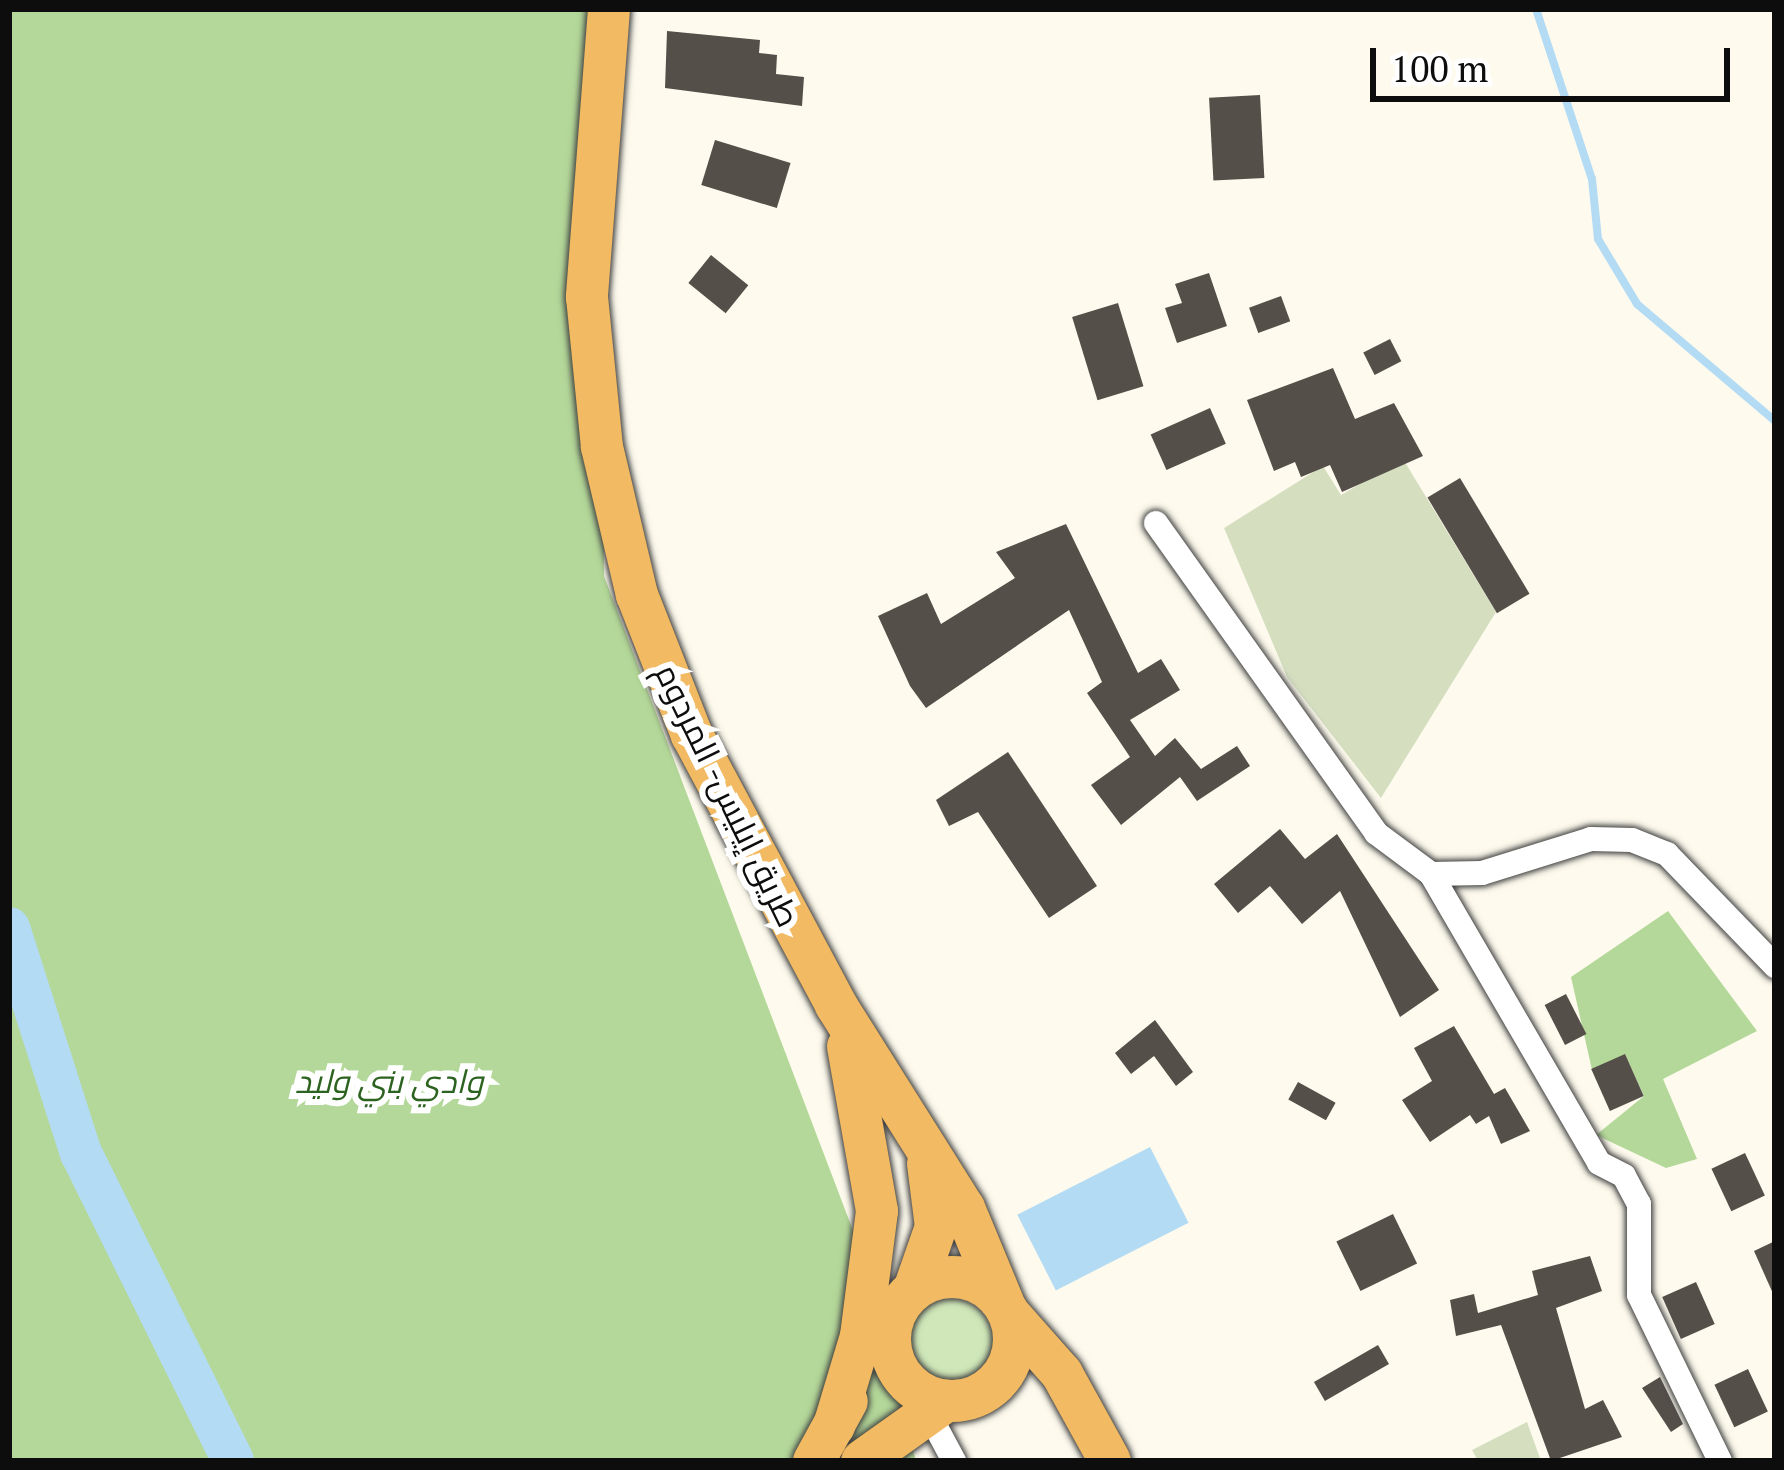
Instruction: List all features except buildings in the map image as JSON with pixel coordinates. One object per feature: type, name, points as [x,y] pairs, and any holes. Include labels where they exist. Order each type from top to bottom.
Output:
[{"type":"highway","name":"طريق إيليس- المردوم","points":[[609,9],[587,297],[617,522],[692,735],[836,1006]]},
{"type":"highway","points":[[836,1006],[926,1151],[1006,1308],[1088,1420],[1110,1461]]},
{"type":"highway","points":[[824,1443],[861,1336],[877,1211],[836,1006]]},
{"type":"highway","points":[[824,1443],[903,1305],[936,1228],[926,1151]]},
{"type":"highway","points":[[928,1401],[893,1360],[903,1305],[951,1276],[1006,1308]]},
{"type":"highway","points":[[992,1387],[1012,1354],[1006,1308]]},
{"type":"highway","points":[[862,1461],[928,1401],[992,1387],[1043,1395],[1088,1420]]},
{"type":"street","points":[[1156,523],[1376,833],[1430,874],[1599,1163],[1624,1176],[1639,1204],[1639,1295],[1720,1461]]},
{"type":"street","points":[[1430,874],[1482,874],[1592,839],[1632,840],[1667,854],[1775,966]]},
{"type":"street","points":[[928,1401],[954,1461]]},
{"type":"green space","name":"وادي بني وليد","points":[[9,9],[600,9],[604,576],[857,1241],[916,1461],[9,1461]]},
{"type":"green space","points":[[1403,459],[1496,612],[1381,798],[1287,677],[1224,528],[1323,466],[1341,495]]},
{"type":"green space","points":[[1668,911],[1757,1031],[1663,1079],[1697,1159],[1666,1168],[1596,1135],[1644,1096],[1625,1055],[1592,1070],[1571,977]]},
{"type":"green space","points":[[951,1299],[981,1311],[993,1341],[981,1371],[951,1383],[921,1371],[909,1341],[921,1311]]},
{"type":"green space","points":[[1527,1422],[1541,1461],[1478,1461],[1472,1450]]},
{"type":"water","points":[[1150,1147],[1189,1223],[1056,1290],[1017,1215]]},
{"type":"waterway","points":[[1536,9],[1592,179],[1598,239],[1637,304],[1775,421]]},
{"type":"waterway","name":"وادي بني وليد","points":[[9,928],[81,1153],[233,1461]]}]
